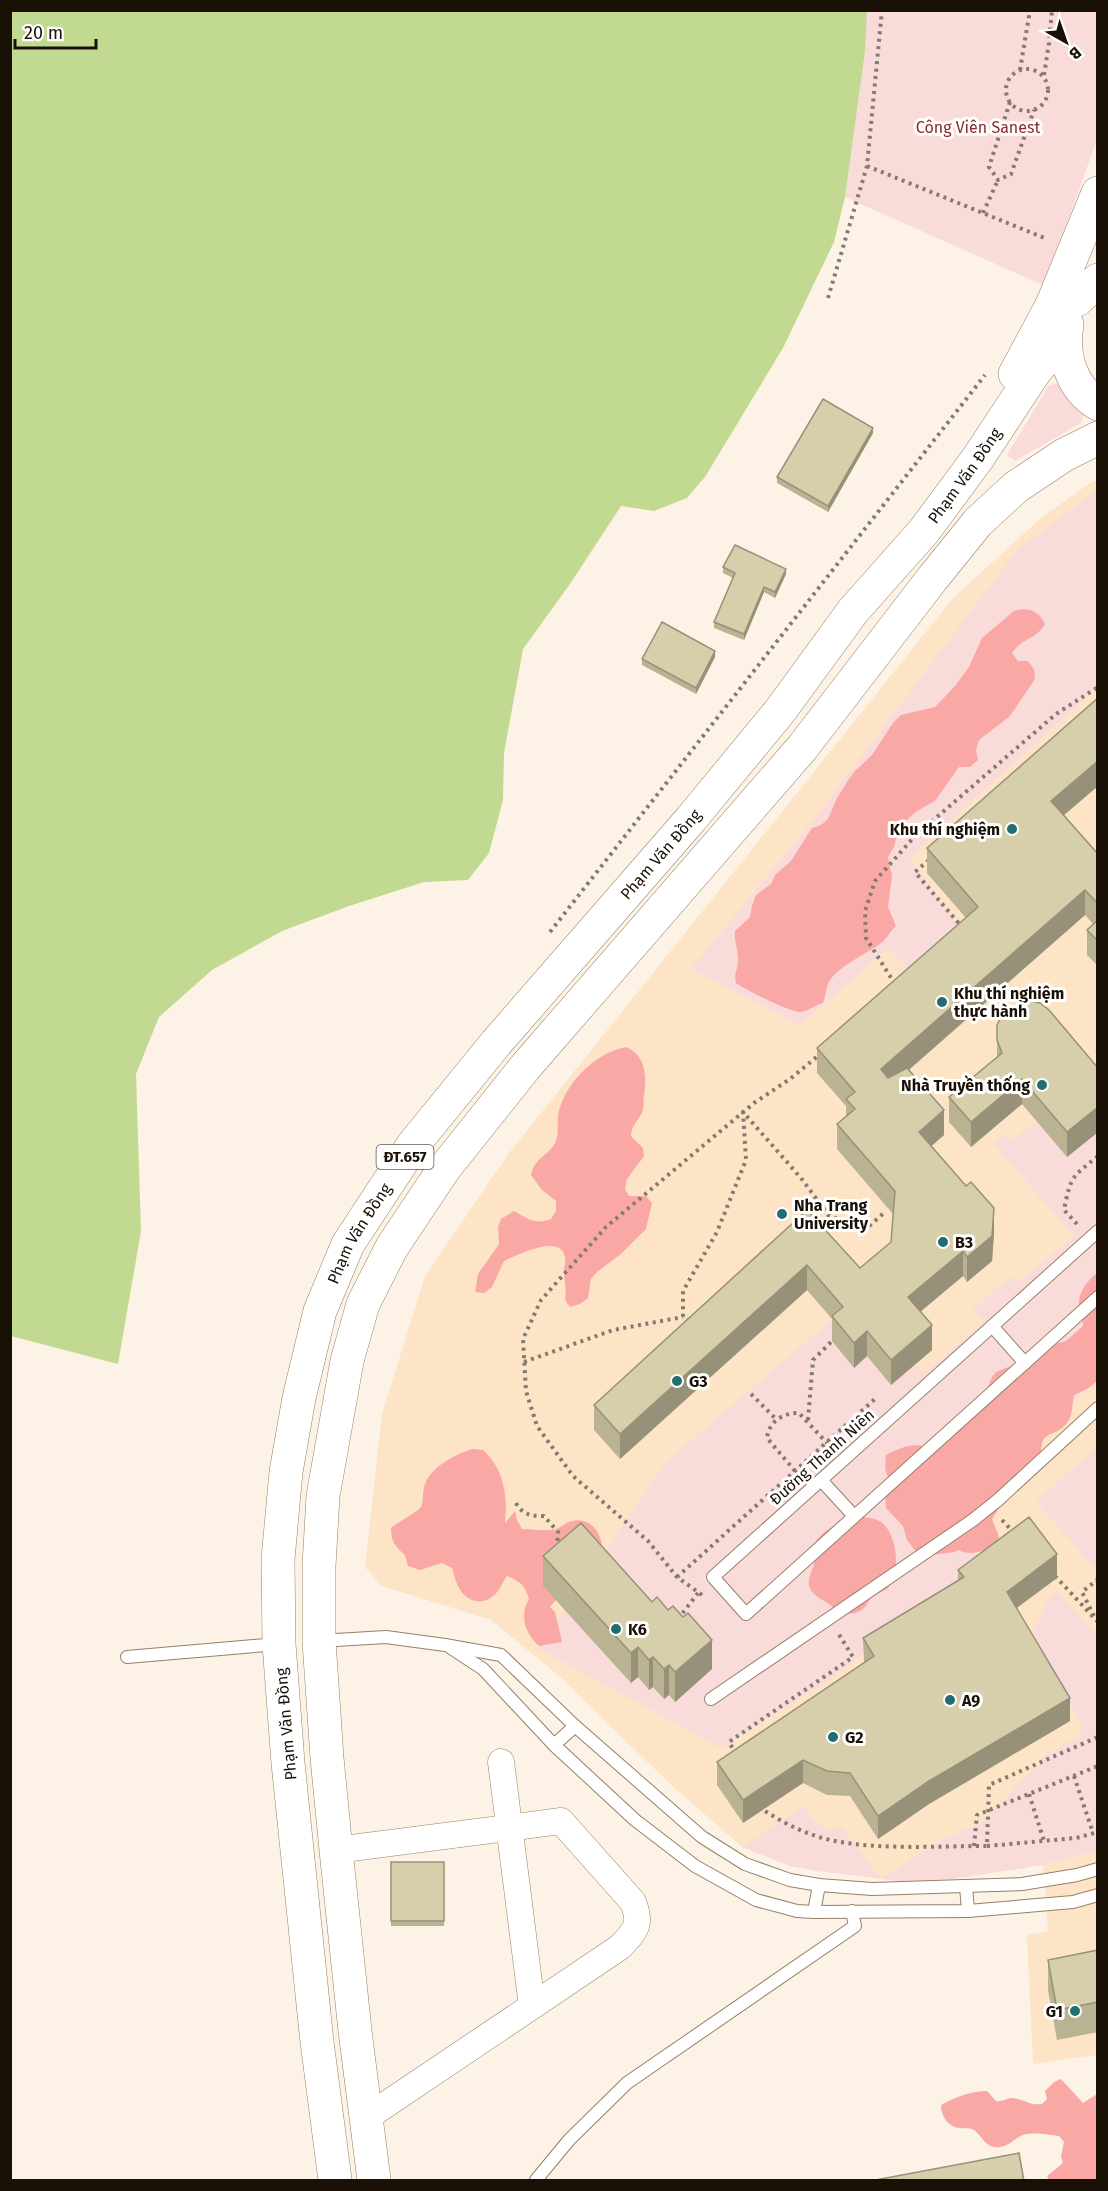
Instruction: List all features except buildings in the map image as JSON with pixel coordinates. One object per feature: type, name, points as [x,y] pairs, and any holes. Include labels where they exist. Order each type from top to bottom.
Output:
[{"type":"main road","points":[[853,611],[956,468],[1008,386],[1052,305],[1098,193]]},
{"type":"main road","name":"Phạm Văn Đồng","points":[[1098,234],[1087,290],[1071,312],[1065,337],[1067,361],[1076,383],[1091,400],[1098,404]]},
{"type":"main road","name":"Phạm Văn Đồng","points":[[335,2181],[317,2042],[288,1763],[279,1644],[278,1559],[286,1472],[299,1398],[320,1311],[348,1244],[413,1145],[496,1043],[691,819],[780,711],[853,611],[924,531],[978,458],[1036,370],[1065,337]]},
{"type":"main road","name":"Phạm Văn Đồng","points":[[374,2181],[336,1850],[319,1641],[319,1566],[323,1496],[347,1361],[363,1304],[392,1247],[444,1169],[527,1065],[802,748],[978,522],[1016,487],[1064,455],[1098,438]]},
{"type":"main road","points":[[279,1644],[319,1641]]},
{"type":"street","points":[[501,1762],[532,2006]]},
{"type":"street","points":[[336,1850],[561,1821],[633,1902],[638,1915],[637,1927],[620,1947],[366,2118]]},
{"type":"lane","name":"Đường Thanh Niên","points":[[854,1516],[746,1614],[713,1577],[1098,1231]]},
{"type":"lane","points":[[821,1480],[854,1516],[1098,1297]]},
{"type":"lane","points":[[992,1326],[1025,1363]]},
{"type":"lane","points":[[711,1699],[973,1520],[1098,1408]]},
{"type":"lane","points":[[319,1641],[386,1637],[501,1655],[575,1726],[702,1837],[745,1864],[790,1880],[819,1885],[872,1889],[966,1886],[1022,1884],[1077,1875],[1098,1869]]},
{"type":"lane","points":[[127,1657],[279,1644]]},
{"type":"lane","points":[[445,1645],[483,1669],[554,1745],[635,1820],[695,1866],[756,1900],[797,1911],[814,1912],[968,1911],[1073,1902],[1098,1895]]},
{"type":"lane","points":[[554,1745],[575,1726]]},
{"type":"lane","points":[[814,1912],[819,1885]]},
{"type":"lane","points":[[966,1886],[968,1911]]},
{"type":"lane","points":[[536,2181],[569,2140],[627,2084],[855,1926],[852,1911]]},
{"type":"path","points":[[828,298],[867,166],[882,10]]},
{"type":"path","points":[[1020,70],[1030,10]]},
{"type":"path","points":[[1043,75],[1052,10]]},
{"type":"path","points":[[1034,69],[1043,75],[1048,84],[1048,97],[1044,104],[1034,110],[1017,109],[1010,102],[1006,92],[1007,84],[1014,73],[1034,69]]},
{"type":"path","points":[[998,180],[989,167],[1010,102]]},
{"type":"path","points":[[983,213],[998,180],[1011,174],[1034,110]]},
{"type":"path","points":[[899,990],[866,938],[865,911],[875,881],[915,836],[1056,714],[1098,687]]},
{"type":"path","points":[[933,857],[915,872],[968,933]]},
{"type":"path","points":[[707,1598],[677,1577],[648,1542],[573,1476],[537,1426],[526,1391],[523,1340],[541,1300],[606,1227],[743,1112],[790,1079],[826,1049]]},
{"type":"path","points":[[743,1112],[801,1178],[829,1216],[867,1228],[885,1212]]},
{"type":"path","points":[[683,1317],[683,1291],[717,1232],[746,1160],[743,1112]]},
{"type":"path","points":[[1079,1225],[1064,1210],[1069,1187],[1072,1178],[1098,1156]]},
{"type":"path","points":[[524,1362],[613,1330],[683,1317],[693,1324]]},
{"type":"path","points":[[808,1420],[813,1360],[842,1330]]},
{"type":"path","points":[[751,1394],[776,1419]]},
{"type":"path","points":[[677,1577],[876,1398]]},
{"type":"path","points":[[795,1471],[768,1438],[768,1430],[776,1419],[790,1413],[799,1413],[808,1420],[827,1443]]},
{"type":"path","points":[[516,1503],[519,1509],[528,1516],[544,1516],[558,1532],[557,1548],[565,1553]]},
{"type":"path","points":[[1002,1520],[1018,1537]]},
{"type":"path","points":[[1049,1570],[1097,1622]]},
{"type":"path","points":[[1097,1622],[1082,1592],[1096,1580],[1098,1582]]},
{"type":"path","points":[[676,1622],[698,1593]]},
{"type":"path","points":[[741,1762],[729,1742],[853,1657],[835,1629]]},
{"type":"path","points":[[987,1846],[989,1785],[1098,1737]]},
{"type":"path","points":[[974,1846],[977,1815],[1098,1766]]},
{"type":"path","points":[[751,1803],[798,1829],[833,1841],[868,1845],[987,1846],[1076,1838],[1095,1833],[1074,1776]]},
{"type":"path","points":[[1029,1794],[1044,1841]]},
{"type":"shaded area","points":[[10,11],[867,11],[865,51],[845,197],[834,242],[783,348],[705,477],[687,498],[654,511],[621,506],[570,584],[523,649],[504,753],[503,800],[489,853],[468,880],[424,882],[282,931],[212,970],[159,1017],[136,1074],[141,1231],[118,1364],[11,1336]]},
{"type":"shaded area","name":"Nha Trang University","points":[[1097,480],[1097,2055],[1033,2064],[1027,1935],[1048,1931],[1043,1865],[952,1879],[898,1881],[790,1866],[742,1847],[671,1785],[558,1675],[491,1620],[382,1586],[365,1567],[382,1414],[425,1276],[509,1153],[953,598],[1040,519]]},
{"type":"shaded area","points":[[1023,609],[1037,613],[1045,624],[1038,633],[1012,653],[1018,661],[1028,661],[1034,669],[1035,679],[1010,716],[979,740],[976,750],[978,760],[970,767],[959,767],[935,801],[917,811],[900,826],[894,847],[888,857],[892,876],[888,907],[896,926],[883,941],[835,974],[829,982],[823,1003],[806,1010],[800,1012],[788,1009],[736,983],[738,958],[735,931],[750,917],[756,895],[771,884],[775,875],[791,861],[812,828],[828,819],[849,779],[872,755],[893,723],[901,715],[935,707],[969,667],[982,638],[1014,611]]},
{"type":"shaded area","points":[[626,1047],[638,1055],[644,1067],[645,1081],[643,1110],[632,1129],[631,1136],[643,1148],[644,1156],[627,1179],[625,1189],[629,1196],[646,1196],[652,1203],[646,1229],[621,1254],[597,1272],[591,1279],[588,1298],[580,1304],[570,1307],[565,1300],[565,1258],[562,1250],[548,1246],[504,1261],[492,1287],[484,1293],[475,1292],[478,1274],[499,1244],[498,1227],[501,1219],[514,1211],[532,1220],[545,1221],[551,1219],[556,1211],[556,1201],[542,1190],[531,1175],[535,1164],[555,1143],[559,1111],[568,1089],[594,1062],[604,1055]]},
{"type":"shaded area","points":[[1097,1273],[1097,1381],[1089,1388],[1074,1395],[1069,1420],[1062,1428],[1045,1438],[1041,1449],[1042,1459],[1001,1505],[992,1519],[999,1537],[996,1544],[973,1553],[958,1550],[924,1556],[917,1553],[907,1540],[903,1526],[886,1508],[885,1494],[892,1483],[886,1470],[886,1455],[917,1445],[934,1453],[957,1432],[986,1392],[996,1372],[1016,1364],[1044,1347],[1066,1341],[1083,1326],[1079,1309],[1080,1296],[1087,1283]]},
{"type":"shaded area","points":[[473,1449],[483,1450],[500,1474],[505,1493],[505,1523],[515,1511],[522,1529],[554,1530],[569,1522],[581,1520],[592,1525],[599,1534],[602,1546],[550,1607],[555,1612],[562,1642],[539,1646],[530,1636],[524,1618],[529,1599],[524,1587],[515,1580],[507,1576],[493,1596],[483,1601],[473,1600],[461,1591],[452,1568],[442,1563],[420,1570],[408,1566],[405,1555],[394,1543],[391,1528],[421,1507],[425,1484],[433,1472],[452,1457]]},
{"type":"shaded area","points":[[858,1517],[876,1520],[886,1527],[896,1553],[895,1572],[889,1587],[873,1596],[862,1610],[853,1613],[838,1613],[830,1604],[815,1594],[809,1585],[816,1556],[813,1548],[825,1531]]},
{"type":"shaded area","points":[[1061,2079],[1083,2103],[1097,2094],[1097,2180],[1049,2180],[1047,2176],[1063,2163],[1061,2156],[1064,2142],[1059,2136],[1029,2134],[1006,2145],[995,2147],[988,2144],[974,2130],[952,2126],[942,2113],[941,2105],[952,2099],[981,2091],[987,2091],[996,2101],[1011,2098],[1042,2104],[1047,2099],[1045,2091]]},
{"type":"green space","name":"Công Viên Sanest","points":[[861,11],[1097,11],[1097,139],[1045,286],[845,197]]},
{"type":"green space","points":[[1060,383],[1084,412],[1081,423],[1015,461],[1007,455],[1049,385]]},
{"type":"green space","points":[[1097,490],[1097,688],[909,858],[968,936],[921,983],[889,948],[800,1025],[691,969],[819,813],[1017,550]]},
{"type":"green space","points":[[1065,1097],[1097,1132],[1097,1379],[945,1513],[984,1566],[835,1676],[721,1748],[539,1649],[665,1463],[848,1306],[908,1356],[923,1374],[984,1323],[973,1309],[1011,1276],[1018,1283],[1073,1236],[994,1144],[1005,1134],[1012,1141]]},
{"type":"green space","points":[[1097,1447],[1097,1570],[1036,1502]]},
{"type":"green space","points":[[1057,1591],[1097,1635],[1097,1851],[1043,1865],[952,1879],[898,1881],[881,1879],[944,1838],[981,1824],[1047,1754],[1079,1737],[1082,1725],[1031,1638],[1048,1600]]},
{"type":"green space","points":[[804,1806],[813,1820],[826,1829],[842,1828],[881,1879],[790,1866],[742,1847]]},
{"type":"place","name":"Khu thí nghiệm","points":[[1012,829]]},
{"type":"place","name":"Khu thí nghiệm thực hành","points":[[942,1002]]},
{"type":"place","name":"Nhà Truyền thống","points":[[1042,1085]]},
{"type":"place","name":"Nha Trang University","points":[[782,1214]]},
{"type":"place","name":"B3","points":[[943,1242]]},
{"type":"place","name":"G3","points":[[677,1381]]},
{"type":"place","name":"K6","points":[[616,1629]]},
{"type":"place","name":"A9","points":[[950,1700]]},
{"type":"place","name":"G2","points":[[833,1737]]},
{"type":"place","name":"G1","points":[[1075,2011]]}]
